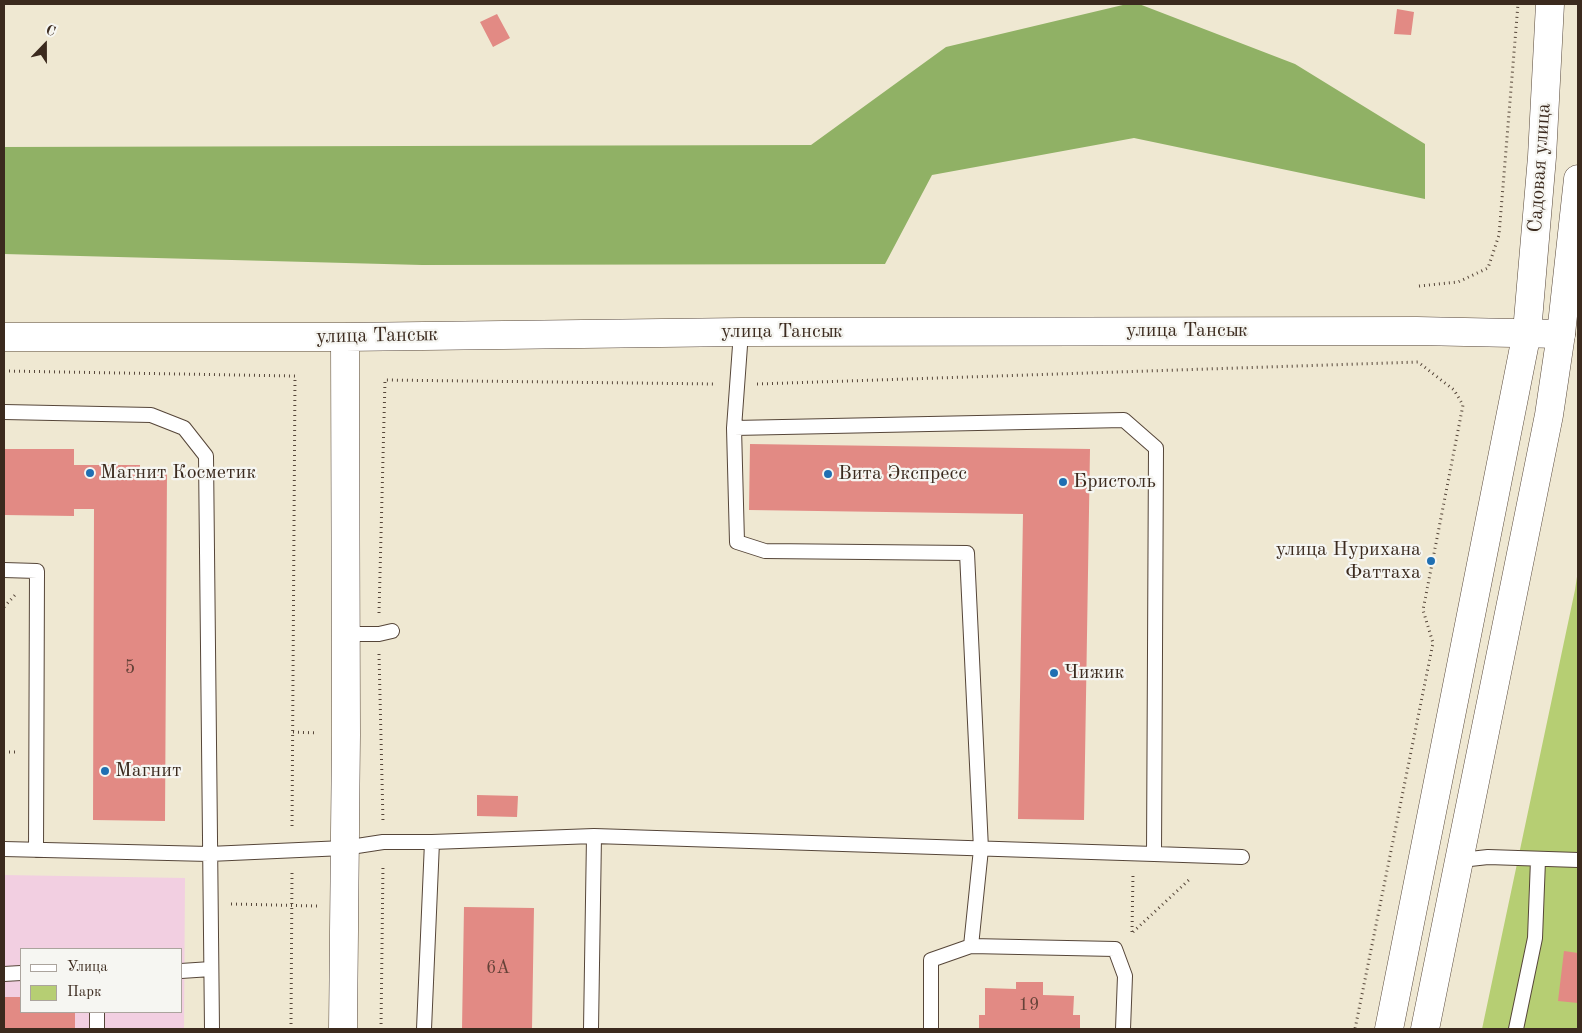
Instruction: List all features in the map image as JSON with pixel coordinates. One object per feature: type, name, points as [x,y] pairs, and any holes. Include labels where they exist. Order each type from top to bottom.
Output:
[{"type":"street","name":"Садовая улица","points":[[1527,332],[1542,157],[1550,4]]},
{"type":"street","name":"Садовая улица","points":[[1570,328],[1578,178]]},
{"type":"street","name":"улица Тансык","points":[[4,337],[345,337],[740,332],[1527,332],[1570,328]]},
{"type":"street","points":[[1426,1029],[1549,415],[1570,328]]},
{"type":"street","points":[[1389,1029],[1527,332]]},
{"type":"street","points":[[343,1029],[346,634],[345,337]]},
{"type":"lane","points":[[740,332],[734,428],[737,542],[765,551],[967,553],[980,849],[971,946]]},
{"type":"lane","points":[[4,412],[151,414],[184,428],[206,456],[212,1029]]},
{"type":"lane","points":[[734,428],[1124,420],[1156,448],[1154,854]]},
{"type":"lane","points":[[4,570],[37,571],[36,850]]},
{"type":"lane","points":[[346,634],[385,633]]},
{"type":"lane","points":[[591,1029],[594,836]]},
{"type":"lane","points":[[4,849],[209,854],[344,848],[383,842],[594,836],[1242,856]]},
{"type":"lane","points":[[424,1029],[432,842]]},
{"type":"lane","points":[[1461,860],[1488,857],[1578,860]]},
{"type":"lane","points":[[1516,1029],[1535,938],[1538,860]]},
{"type":"lane","points":[[931,1029],[931,960],[971,946],[1115,949],[1125,976],[1123,1029]]},
{"type":"lane","points":[[182,971],[211,969]]},
{"type":"lane","points":[[4,974],[20,973]]},
{"type":"lane","points":[[97,1013],[97,1029]]},
{"type":"path","points":[[1419,286],[1458,282],[1488,268],[1499,235],[1518,4]]},
{"type":"path","points":[[381,1029],[385,633],[385,380],[738,384],[1418,362],[1454,390],[1463,405],[1424,610],[1433,642],[1355,1029]]},
{"type":"path","points":[[4,371],[295,376],[291,1029]]},
{"type":"path","points":[[293,732],[324,733]]},
{"type":"path","points":[[1133,853],[1133,932]]},
{"type":"path","points":[[1115,949],[1215,856]]},
{"type":"path","points":[[210,904],[326,906]]},
{"type":"shaded area","points":[[4,875],[185,878],[184,1029],[4,1029]]},
{"type":"green space","points":[[1127,4],[1139,4],[1295,64],[1425,144],[1425,199],[1134,138],[932,175],[885,264],[422,265],[4,254],[4,147],[811,145],[946,47]]},
{"type":"green space","points":[[1578,570],[1578,1029],[1482,1029],[1575,590]]},
{"type":"building","points":[[1397,9],[1414,12],[1411,35],[1394,34]]},
{"type":"building","points":[[497,14],[510,38],[493,47],[480,22]]},
{"type":"building","points":[[750,444],[1090,449],[1084,820],[1018,819],[1023,514],[749,510]]},
{"type":"building","points":[[4,449],[74,449],[74,465],[140,465],[140,471],[167,471],[165,821],[93,820],[94,509],[74,509],[74,516],[4,515]]},
{"type":"building","points":[[477,795],[518,796],[517,817],[477,816]]},
{"type":"building","points":[[464,907],[534,908],[532,1029],[462,1029]]},
{"type":"building","points":[[1564,951],[1578,953],[1578,1003],[1558,1001]]},
{"type":"building","points":[[1016,982],[1043,982],[1043,995],[1074,996],[1073,1015],[1080,1015],[1080,1029],[979,1029],[979,1015],[985,1015],[985,988],[1016,989]]},
{"type":"building","points":[[4,997],[20,997],[20,1013],[75,1013],[75,1029],[4,1029]]},
{"type":"place","name":"Магнит Косметик","points":[[90,473]]},
{"type":"place","name":"Вита Экспресс","points":[[828,474]]},
{"type":"place","name":"Бристоль","points":[[1063,482]]},
{"type":"place","name":"улица Нурихана Фаттаха","points":[[1431,561]]},
{"type":"place","name":"Чижик","points":[[1054,673]]},
{"type":"place","name":"Магнит","points":[[105,771]]}]
